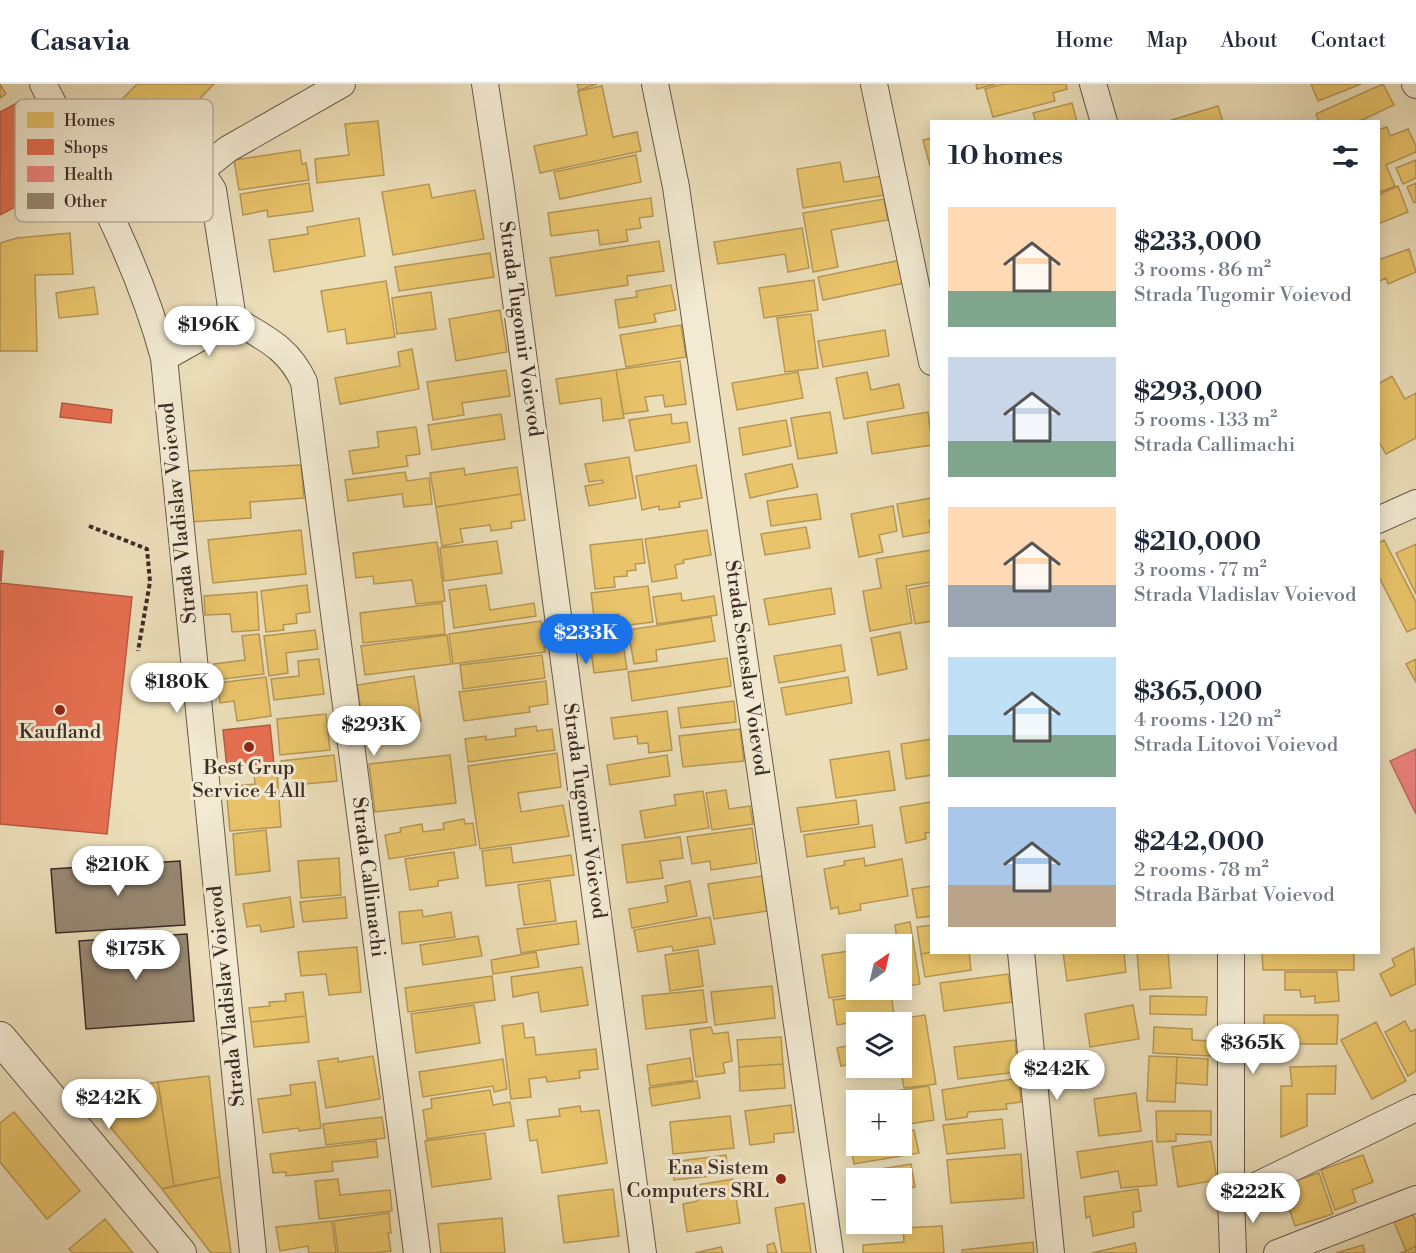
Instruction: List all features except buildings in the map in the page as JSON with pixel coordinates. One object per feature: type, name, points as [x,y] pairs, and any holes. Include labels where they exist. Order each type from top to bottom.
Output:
[{"type":"street","name":"Strada Vladislav Voievod","points":[[43,84],[51,99]]},
{"type":"street","points":[[213,161],[228,149],[342,84]]},
{"type":"street","name":"Strada Tugomir Voievod","points":[[485,84],[643,1253]]},
{"type":"street","name":"Strada Seneslav Voievod","points":[[655,84],[676,187],[830,1253]]},
{"type":"street","points":[[874,84],[930,352]]},
{"type":"street","points":[[1093,84],[1103,120]]},
{"type":"street","points":[[164,358],[233,319],[213,190]]},
{"type":"street","name":"Strada Vladislav Voievod","points":[[112,222],[141,284],[164,358],[253,1253]]},
{"type":"street","name":"Strada Callimachi","points":[[233,319],[288,354],[297,366],[303,382],[417,1253]]},
{"type":"street","points":[[1380,519],[1416,503]]},
{"type":"street","points":[[1021,954],[1051,1253]]},
{"type":"street","points":[[1231,954],[1233,1253]]},
{"type":"street","points":[[0,1038],[180,1253]]},
{"type":"street","points":[[1231,1198],[1416,1108]]},
{"type":"street","points":[[1278,1253],[1416,1199]]},
{"type":"path","points":[[89,526],[147,549],[150,582],[138,651]]},
{"type":"place","name":"Kaufland","points":[[60,710]]},
{"type":"place","name":"Best Grup Service 4 All","points":[[249,747]]},
{"type":"place","name":"Ena Sistem Computers SRL","points":[[781,1179]]}]
